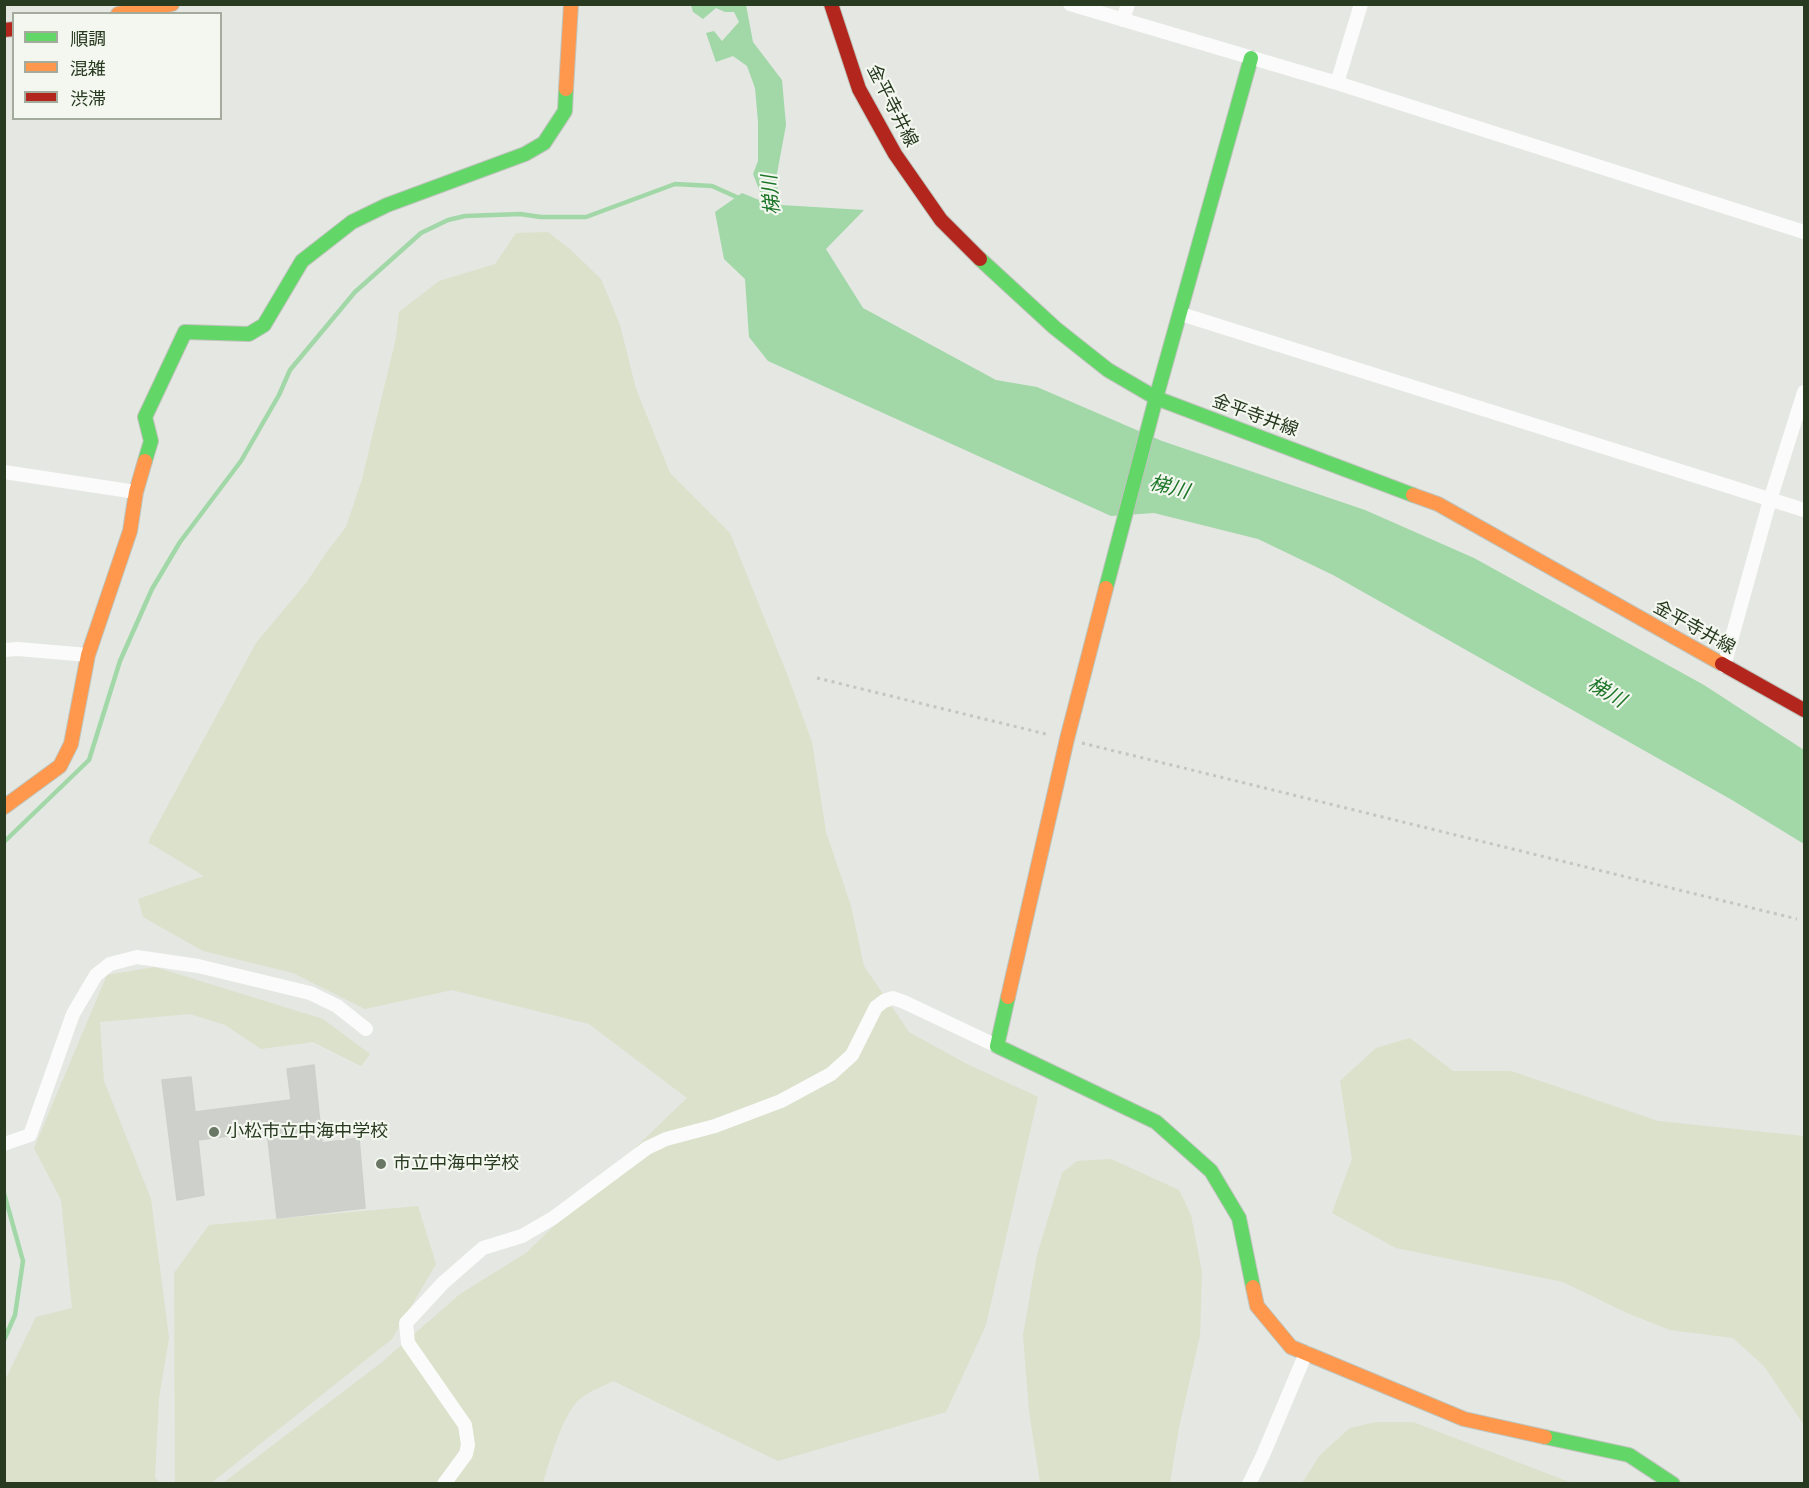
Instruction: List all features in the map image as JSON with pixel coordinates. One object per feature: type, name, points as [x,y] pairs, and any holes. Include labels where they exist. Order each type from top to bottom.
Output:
[{"type":"street","points":[[129,12],[172,4]]},
{"type":"street","points":[[4,807],[60,766],[71,744],[87,656],[130,531],[136,492],[151,441],[145,417],[185,332],[249,334],[264,325],[302,261],[352,222],[387,204],[504,162],[544,143],[565,111],[571,4]]},
{"type":"street","name":"金平寺井線","points":[[831,4],[859,89],[896,154],[940,220],[1002,281],[1055,328],[1108,370],[1156,398],[1438,504],[1804,710]]},
{"type":"street","points":[[1070,4],[1337,83],[1804,232]]},
{"type":"street","points":[[1123,20],[1128,4]]},
{"type":"street","points":[[1337,83],[1361,4]]},
{"type":"street","points":[[996,1046],[1067,739],[1156,398],[1251,58]]},
{"type":"street","points":[[1181,314],[1804,510]]},
{"type":"street","points":[[1724,666],[1770,500],[1804,392]]},
{"type":"street","points":[[4,472],[136,492]]},
{"type":"street","points":[[4,650],[18,649],[87,656]]},
{"type":"street","points":[[4,1144],[30,1135],[73,1014],[96,975],[110,964],[137,957],[198,966],[310,993],[338,1006],[366,1029]]},
{"type":"street","points":[[444,1484],[466,1454],[468,1445],[465,1425],[408,1343],[406,1323],[443,1283],[483,1248],[522,1236],[553,1218],[647,1148],[666,1139],[715,1126],[781,1101],[831,1074],[852,1055],[876,1007],[893,998],[913,1005],[1156,1122],[1210,1171],[1239,1218],[1257,1306],[1291,1347],[1464,1419],[1629,1455],[1673,1484]]},
{"type":"street","points":[[1249,1484],[1306,1353]]},
{"type":"path","points":[[817,678],[1797,919]]},
{"type":"shaded area","points":[[548,232],[601,279],[620,325],[636,389],[670,473],[730,533],[812,742],[826,832],[851,906],[864,966],[909,1032],[965,1063],[1038,1097],[986,1325],[946,1412],[778,1461],[613,1381],[587,1394],[574,1406],[557,1438],[543,1483],[223,1483],[381,1363],[460,1294],[526,1253],[687,1098],[589,1024],[452,990],[365,1009],[293,973],[203,951],[143,917],[138,899],[204,876],[148,842],[256,643],[307,582],[346,527],[362,479],[396,338],[399,312],[439,281],[495,264],[516,233]]},
{"type":"shaded area","points":[[155,967],[323,1019],[370,1054],[361,1066],[313,1042],[261,1049],[225,1025],[190,1014],[100,1022],[104,1081],[151,1199],[169,1338],[159,1398],[155,1478],[161,1483],[5,1483],[5,1380],[36,1317],[72,1308],[61,1200],[34,1148],[107,975]]},
{"type":"shaded area","points":[[1410,1038],[1453,1071],[1511,1071],[1658,1121],[1804,1136],[1804,1425],[1764,1366],[1733,1338],[1670,1330],[1627,1313],[1563,1282],[1396,1248],[1332,1213],[1352,1159],[1340,1081],[1376,1048]]},
{"type":"shaded area","points":[[1111,1159],[1179,1190],[1191,1215],[1202,1272],[1200,1336],[1179,1427],[1170,1483],[1040,1483],[1029,1411],[1023,1335],[1037,1255],[1062,1173],[1077,1161]]},
{"type":"shaded area","points":[[418,1206],[436,1264],[392,1339],[210,1484],[175,1482],[174,1273],[209,1225]]},
{"type":"shaded area","points":[[1376,1422],[1413,1422],[1572,1483],[1302,1483],[1320,1455],[1350,1428]]},
{"type":"water","name":"梯川","points":[[691,5],[746,5],[753,42],[782,80],[786,125],[776,179],[781,205],[864,210],[826,249],[863,308],[996,380],[1037,387],[1162,441],[1365,510],[1474,558],[1704,685],[1804,750],[1804,844],[1732,800],[1333,575],[1258,539],[1154,513],[1111,516],[768,361],[749,337],[745,279],[724,259],[715,212],[742,193],[764,202],[753,174],[758,161],[755,88],[747,66],[733,56],[716,62],[706,33],[714,31],[722,41],[739,22],[734,12],[725,12],[716,8],[703,19],[693,12]]},
{"type":"building","points":[[314,1065],[322,1143],[359,1138],[365,1208],[277,1218],[267,1131],[198,1140],[204,1195],[177,1200],[162,1080],[191,1077],[195,1112],[291,1100],[287,1069]]},
{"type":"waterway","points":[[4,842],[89,760],[120,661],[152,589],[180,542],[241,461],[279,395],[290,370],[355,292],[421,233],[448,220],[465,216],[520,214],[541,217],[586,217],[675,184],[712,186],[741,199]]},
{"type":"waterway","points":[[4,1193],[23,1261],[15,1315],[4,1340]]},
{"type":"traffic: fast","points":[[1106,588],[1156,398],[1251,58]]},
{"type":"traffic: fast","points":[[145,461],[151,441],[145,417],[185,332],[249,334],[264,325],[302,261],[352,222],[387,205],[525,154],[544,143],[565,111],[566,89]]},
{"type":"traffic: fast","points":[[980,259],[1055,328],[1108,370],[1156,398],[1413,495]]},
{"type":"traffic: fast","points":[[1008,997],[997,1046],[1156,1122],[1211,1171],[1239,1218],[1253,1287]]},
{"type":"traffic: fast","points":[[1545,1437],[1629,1455],[1673,1484]]},
{"type":"traffic: slow","points":[[129,12],[172,4]]},
{"type":"traffic: slow","points":[[566,89],[571,4]]},
{"type":"traffic: slow","points":[[4,807],[60,766],[71,744],[88,655],[130,531],[136,492],[145,461]]},
{"type":"traffic: slow","points":[[1413,495],[1438,504],[1722,664]]},
{"type":"traffic: slow","points":[[1008,997],[1067,739],[1106,588]]},
{"type":"traffic: slow","points":[[1253,1287],[1257,1306],[1291,1347],[1464,1419],[1545,1437]]},
{"type":"traffic: jam","points":[[831,4],[859,89],[895,154],[941,220],[980,259]]},
{"type":"traffic: jam","points":[[4,30],[12,29]]},
{"type":"traffic: jam","points":[[1722,664],[1804,710]]},
{"type":"place","name":"小松市立中海中学校","points":[[214,1132]]},
{"type":"place","name":"市立中海中学校","points":[[381,1164]]}]
